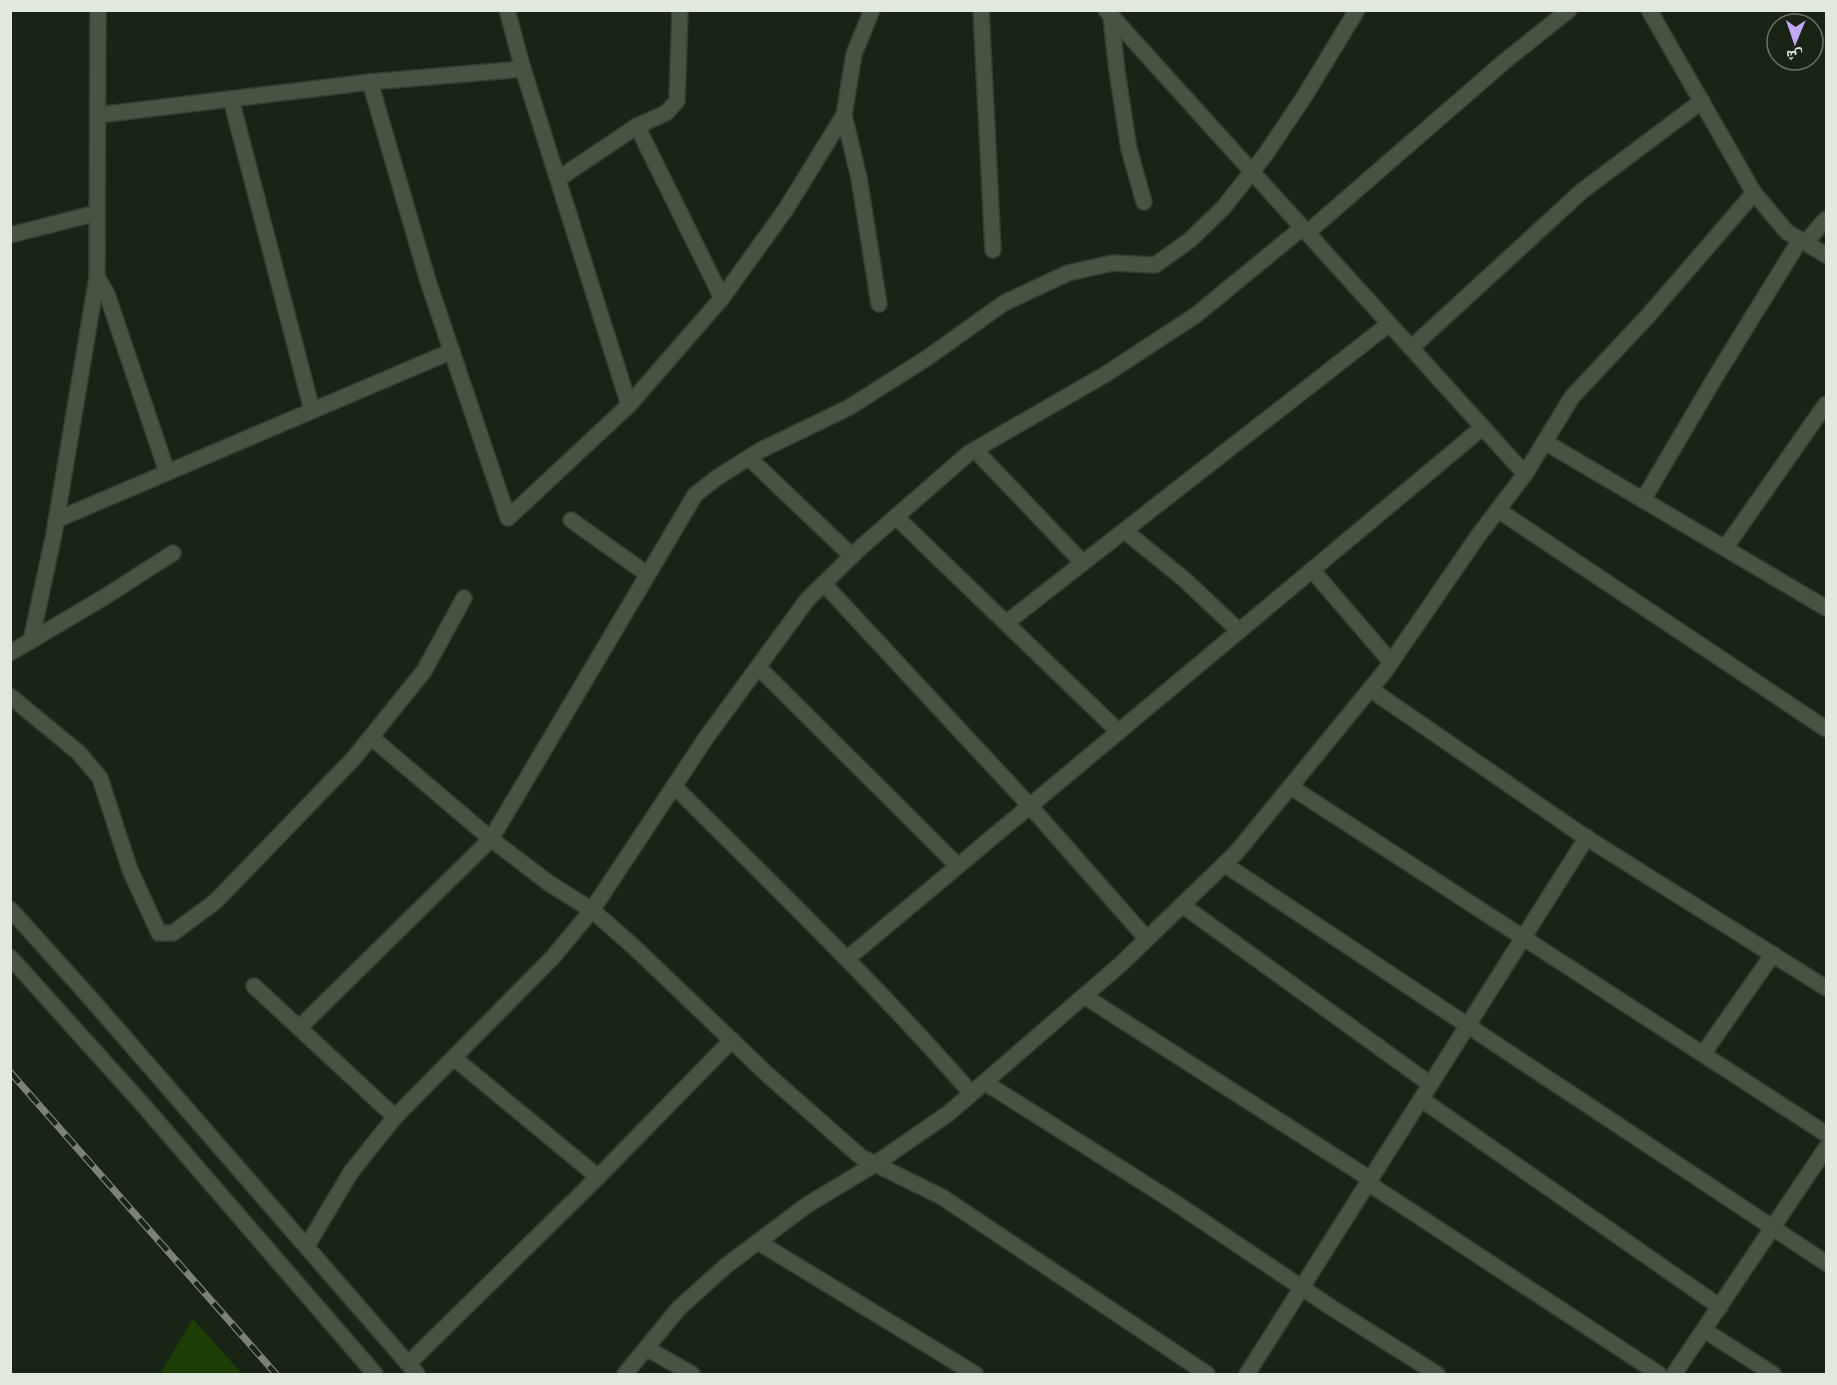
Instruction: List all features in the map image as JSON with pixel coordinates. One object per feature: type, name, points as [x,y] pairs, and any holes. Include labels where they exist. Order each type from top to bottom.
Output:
[{"type":"street","points":[[31,641],[56,520],[97,277],[98,10]]},
{"type":"street","points":[[507,10],[523,69],[629,405]]},
{"type":"street","points":[[558,179],[637,126],[666,113],[677,102],[680,10]]},
{"type":"street","points":[[370,82],[429,282],[508,518],[629,405],[722,298],[786,209],[844,115],[854,54],[872,10]]},
{"type":"street","points":[[981,10],[993,250]]},
{"type":"street","points":[[299,1028],[491,839],[696,495],[716,478],[749,458],[848,408],[927,358],[1004,303],[1068,273],[1113,263],[1155,265],[1190,240],[1224,207],[1265,154],[1304,97],[1357,10]]},
{"type":"street","points":[[307,1246],[351,1172],[395,1117],[553,957],[592,910],[706,738],[807,600],[852,556],[975,450],[1106,374],[1196,315],[1305,230],[1569,10]]},
{"type":"street","points":[[1649,10],[1754,193],[1787,232],[1827,255]]},
{"type":"street","points":[[1108,14],[1525,474]]},
{"type":"street","points":[[1108,14],[1129,149],[1144,202]]},
{"type":"street","points":[[98,115],[370,82],[523,69]]},
{"type":"street","points":[[231,99],[312,410]]},
{"type":"street","points":[[1411,348],[1581,191],[1702,101]]},
{"type":"street","points":[[844,115],[859,178],[879,304]]},
{"type":"street","points":[[637,126],[722,298]]},
{"type":"street","points":[[625,1374],[679,1308],[727,1265],[807,1205],[875,1164],[949,1113],[1147,939],[1224,864],[1291,787],[1391,662],[1525,474],[1572,397],[1647,317],[1754,193]]},
{"type":"street","points":[[10,235],[97,213]]},
{"type":"street","points":[[1643,500],[1716,375],[1802,241],[1827,219]]},
{"type":"street","points":[[97,277],[107,294],[167,472]]},
{"type":"street","points":[[1006,623],[1389,324]]},
{"type":"street","points":[[56,520],[452,351]]},
{"type":"street","points":[[1725,548],[1827,404]]},
{"type":"street","points":[[848,958],[1483,427]]},
{"type":"street","points":[[1545,442],[1827,608]]},
{"type":"street","points":[[975,450],[1083,563]]},
{"type":"street","points":[[749,458],[852,556]]},
{"type":"street","points":[[1498,510],[1827,729]]},
{"type":"street","points":[[896,517],[1119,732]]},
{"type":"street","points":[[572,520],[647,574]]},
{"type":"street","points":[[1125,531],[1185,580],[1239,631]]},
{"type":"street","points":[[10,653],[103,598],[173,552]]},
{"type":"street","points":[[1312,570],[1391,662]]},
{"type":"street","points":[[824,584],[1030,806],[1147,939]]},
{"type":"street","points":[[10,696],[79,753],[100,778],[130,870],[159,933],[173,933],[216,901],[354,758],[424,671],[464,598]]},
{"type":"street","points":[[758,667],[958,866]]},
{"type":"street","points":[[1370,689],[1582,835],[1827,988]]},
{"type":"street","points":[[371,737],[491,839],[550,884],[592,910],[861,1157],[942,1197],[1207,1374]]},
{"type":"street","points":[[674,786],[848,958],[932,1048],[971,1094]]},
{"type":"street","points":[[1291,787],[1827,1134]]},
{"type":"street","points":[[1247,1374],[1587,837]]},
{"type":"street","points":[[1224,864],[1827,1263]]},
{"type":"street","points":[[1182,905],[1430,1084]]},
{"type":"street","points":[[10,909],[413,1369],[732,1040]]},
{"type":"street","points":[[1703,1054],[1773,954]]},
{"type":"street","points":[[10,957],[144,1106],[375,1374]]},
{"type":"street","points":[[254,986],[395,1117]]},
{"type":"street","points":[[1084,996],[1369,1181],[1659,1374]]},
{"type":"street","points":[[454,1058],[598,1177]]},
{"type":"street","points":[[984,1082],[1174,1202],[1437,1374]]},
{"type":"street","points":[[1421,1099],[1720,1307]]},
{"type":"street","points":[[1674,1374],[1827,1148]]},
{"type":"street","points":[[758,1242],[975,1374]]},
{"type":"street","points":[[1704,1330],[1773,1374]]},
{"type":"street","points":[[646,1348],[692,1374]]},
{"type":"green space","points":[[193,1319],[242,1374],[160,1374]]},
{"type":"railway","points":[[10,1072],[276,1374]]}]
